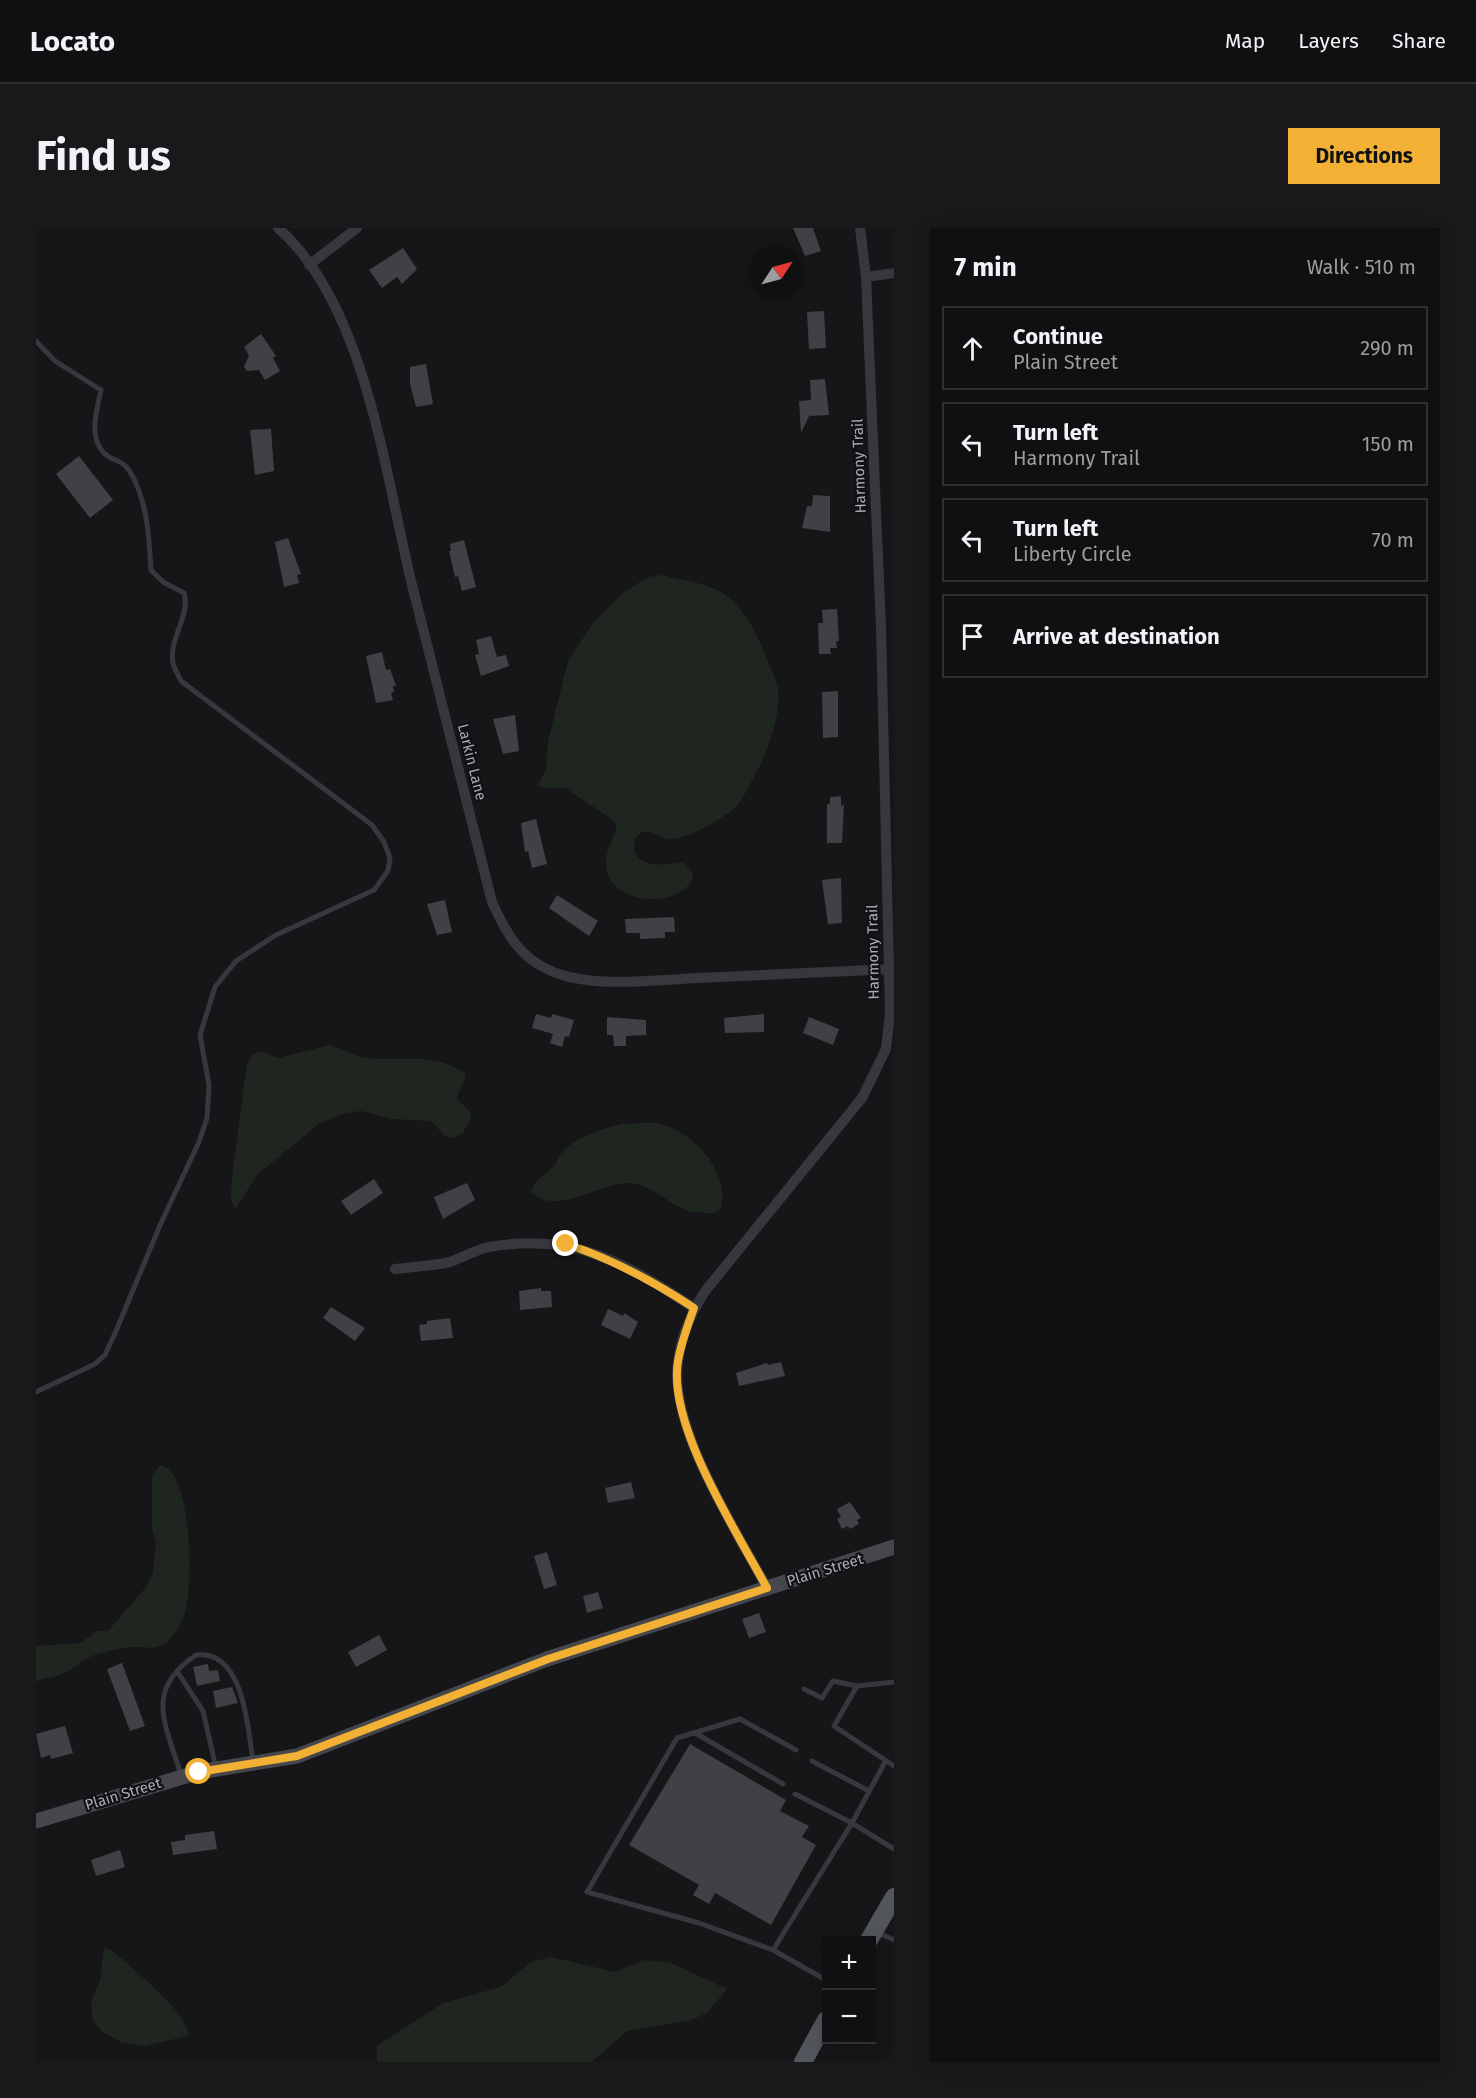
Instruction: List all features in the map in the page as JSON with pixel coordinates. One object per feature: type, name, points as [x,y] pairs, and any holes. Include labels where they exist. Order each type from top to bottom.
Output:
[{"type":"main road","points":[[872,1936],[894,1897]]},
{"type":"main road","points":[[803,2062],[822,2027]]},
{"type":"street","name":"Larkin Lane","points":[[278,228],[309,265],[338,311],[352,345],[373,416],[492,902],[513,942],[530,960],[549,971],[575,978],[629,981],[891,970]]},
{"type":"street","points":[[309,265],[357,228]]},
{"type":"street","name":"Harmony Trail","points":[[767,1588],[714,1490],[681,1410],[678,1362],[694,1308],[727,1262],[862,1098],[886,1049],[891,970],[866,277],[860,228]]},
{"type":"street","points":[[866,277],[894,273]]},
{"type":"street","points":[[395,1269],[447,1262],[485,1248],[522,1242],[566,1244],[598,1254],[650,1279],[694,1308]]},
{"type":"street","name":"Plain Street","points":[[36,1821],[181,1777],[297,1756],[548,1659],[894,1547]]},
{"type":"lane","points":[[36,341],[55,361],[101,390],[95,437],[104,453],[124,463],[135,480],[147,517],[151,570],[164,582],[184,593],[186,598],[183,618],[175,637],[173,664],[182,681],[372,825],[384,842],[390,858],[388,871],[374,890],[276,935],[236,961],[215,987],[200,1035],[208,1085],[207,1118],[199,1142],[161,1223],[116,1331],[105,1355],[95,1364],[36,1392]]},
{"type":"lane","points":[[181,1777],[161,1706],[168,1682],[196,1655],[203,1654],[227,1666],[240,1690],[253,1764]]},
{"type":"lane","points":[[177,1671],[203,1711],[216,1769]]},
{"type":"lane","points":[[804,1689],[822,1698],[832,1681],[857,1686],[894,1682]]},
{"type":"lane","points":[[857,1686],[834,1726],[894,1766]]},
{"type":"lane","points":[[796,1750],[740,1719],[677,1738],[587,1892],[699,1923],[773,1950],[822,1978]]},
{"type":"lane","points":[[695,1732],[783,1784]]},
{"type":"lane","points":[[812,1761],[869,1791]]},
{"type":"lane","points":[[773,1950],[852,1823],[885,1762]]},
{"type":"lane","points":[[795,1794],[852,1823],[894,1849]]},
{"type":"lane","points":[[876,1937],[894,1940]]},
{"type":"shaded area","points":[[662,575],[713,588],[726,595],[738,607],[753,628],[774,674],[778,698],[774,729],[768,745],[755,775],[736,806],[718,820],[685,836],[667,839],[651,832],[644,832],[636,838],[634,849],[640,859],[650,864],[684,863],[692,872],[693,879],[684,889],[672,896],[657,899],[628,894],[616,887],[608,876],[606,857],[617,825],[613,820],[565,788],[538,786],[546,768],[548,741],[568,661],[593,623],[621,594],[648,577]]},
{"type":"shaded area","points":[[330,1045],[366,1058],[442,1062],[465,1074],[457,1099],[470,1112],[471,1118],[463,1133],[455,1138],[445,1136],[431,1121],[392,1119],[361,1111],[346,1113],[320,1123],[258,1174],[235,1209],[231,1199],[232,1177],[247,1063],[253,1054],[260,1051],[278,1058]]},
{"type":"shaded area","points":[[622,1124],[660,1124],[673,1128],[697,1145],[715,1168],[720,1181],[721,1208],[714,1213],[689,1211],[644,1186],[628,1183],[617,1184],[565,1200],[541,1199],[531,1192],[539,1179],[552,1168],[559,1156],[572,1144],[597,1132]]},
{"type":"shaded area","points":[[161,1465],[172,1473],[179,1488],[185,1507],[188,1530],[188,1595],[185,1613],[178,1630],[161,1646],[125,1648],[98,1654],[62,1674],[36,1682],[36,1646],[80,1643],[97,1631],[108,1631],[147,1586],[153,1572],[156,1542],[152,1529],[152,1475]]},
{"type":"shaded area","points":[[104,1947],[113,1951],[170,2004],[187,2027],[189,2036],[144,2046],[121,2042],[102,2032],[92,2019],[91,2002],[100,1980]]},
{"type":"shaded area","points":[[551,1957],[615,1972],[644,1960],[669,1962],[727,1989],[707,2013],[691,2020],[627,2031],[592,2062],[377,2062],[377,2046],[443,2003],[501,1987],[531,1962]]},
{"type":"building","points":[[793,228],[813,228],[821,251],[805,256],[804,246],[801,246]]},
{"type":"building","points":[[403,248],[417,269],[402,284],[397,277],[382,288],[369,270]]},
{"type":"building","points":[[824,311],[826,348],[809,349],[807,312]]},
{"type":"building","points":[[261,334],[276,356],[273,358],[280,371],[265,380],[259,370],[247,371],[244,367],[249,355],[244,347]]},
{"type":"building","points":[[426,364],[433,404],[416,407],[410,384],[410,367]]},
{"type":"building","points":[[825,379],[829,415],[809,416],[801,433],[799,401],[811,400],[810,380]]},
{"type":"building","points":[[271,429],[274,471],[255,475],[250,430]]},
{"type":"building","points":[[79,456],[113,500],[90,518],[56,474]]},
{"type":"building","points":[[813,495],[830,496],[830,532],[802,528],[807,506],[812,506]]},
{"type":"building","points":[[288,538],[301,574],[297,575],[299,583],[284,587],[275,542]]},
{"type":"building","points":[[464,540],[476,587],[462,591],[458,576],[455,577],[449,551],[451,551],[450,544]]},
{"type":"building","points":[[837,609],[839,641],[836,641],[837,648],[830,648],[831,654],[819,654],[818,623],[823,623],[822,610]]},
{"type":"building","points":[[491,636],[497,657],[506,655],[509,666],[481,676],[475,655],[479,654],[476,640]]},
{"type":"building","points":[[382,652],[386,670],[390,669],[396,686],[393,686],[394,692],[391,693],[393,700],[376,703],[366,656]]},
{"type":"building","points":[[838,691],[838,737],[823,738],[822,692]]},
{"type":"building","points":[[515,715],[519,751],[503,754],[493,719]]},
{"type":"building","points":[[841,796],[841,806],[844,805],[842,843],[827,843],[827,804],[830,804],[830,797]]},
{"type":"building","points":[[536,819],[547,864],[532,868],[528,851],[525,852],[521,823]]},
{"type":"building","points":[[841,878],[842,923],[828,924],[822,880]]},
{"type":"building","points":[[557,895],[598,921],[589,936],[549,908]]},
{"type":"building","points":[[445,900],[452,932],[437,935],[427,904]]},
{"type":"building","points":[[674,917],[675,932],[665,932],[665,938],[640,939],[640,933],[626,933],[625,919]]},
{"type":"building","points":[[536,1014],[551,1018],[552,1014],[574,1020],[569,1037],[565,1036],[562,1047],[550,1043],[553,1034],[532,1028]]},
{"type":"building","points":[[764,1014],[764,1032],[725,1033],[724,1018]]},
{"type":"building","points":[[607,1017],[646,1020],[646,1035],[626,1036],[626,1046],[614,1046],[613,1035],[607,1035]]},
{"type":"building","points":[[809,1017],[839,1029],[833,1045],[803,1033]]},
{"type":"building","points":[[374,1179],[383,1193],[351,1215],[341,1201]]},
{"type":"building","points":[[467,1183],[475,1200],[443,1219],[434,1197]]},
{"type":"building","points":[[541,1288],[541,1291],[551,1291],[552,1307],[520,1310],[519,1291]]},
{"type":"building","points":[[331,1307],[365,1328],[355,1341],[323,1318]]},
{"type":"building","points":[[608,1309],[623,1316],[624,1313],[638,1322],[630,1339],[601,1325]]},
{"type":"building","points":[[450,1318],[453,1338],[421,1341],[419,1325],[427,1324],[427,1321]]},
{"type":"building","points":[[781,1362],[785,1376],[739,1386],[736,1373],[767,1363],[768,1365]]},
{"type":"building","points":[[631,1482],[635,1498],[608,1503],[605,1488]]},
{"type":"building","points":[[850,1502],[861,1518],[857,1520],[859,1524],[850,1529],[848,1526],[842,1529],[837,1519],[841,1517],[837,1509]]},
{"type":"building","points":[[547,1552],[557,1585],[544,1589],[534,1556]]},
{"type":"building","points":[[598,1592],[603,1608],[587,1613],[583,1596]]},
{"type":"building","points":[[759,1613],[766,1632],[749,1638],[742,1619]]},
{"type":"building","points":[[379,1635],[387,1650],[356,1667],[348,1652]]},
{"type":"building","points":[[122,1663],[145,1726],[130,1731],[107,1669]]},
{"type":"building","points":[[208,1664],[209,1671],[218,1670],[220,1681],[197,1686],[193,1667]]},
{"type":"building","points":[[232,1687],[238,1703],[216,1708],[213,1691]]},
{"type":"building","points":[[65,1726],[73,1753],[51,1759],[50,1755],[41,1758],[36,1734]]},
{"type":"building","points":[[690,1744],[786,1800],[780,1811],[809,1826],[802,1837],[816,1845],[771,1925],[715,1893],[709,1904],[693,1895],[699,1885],[629,1845]]},
{"type":"building","points":[[214,1831],[217,1849],[173,1855],[171,1842],[185,1840],[185,1835]]},
{"type":"building","points":[[120,1850],[125,1867],[96,1876],[91,1860]]},
{"type":"route","points":[[199,1772],[297,1756],[548,1659],[767,1588],[714,1490],[681,1410],[678,1362],[694,1308],[650,1279],[598,1254],[566,1244]]}]
